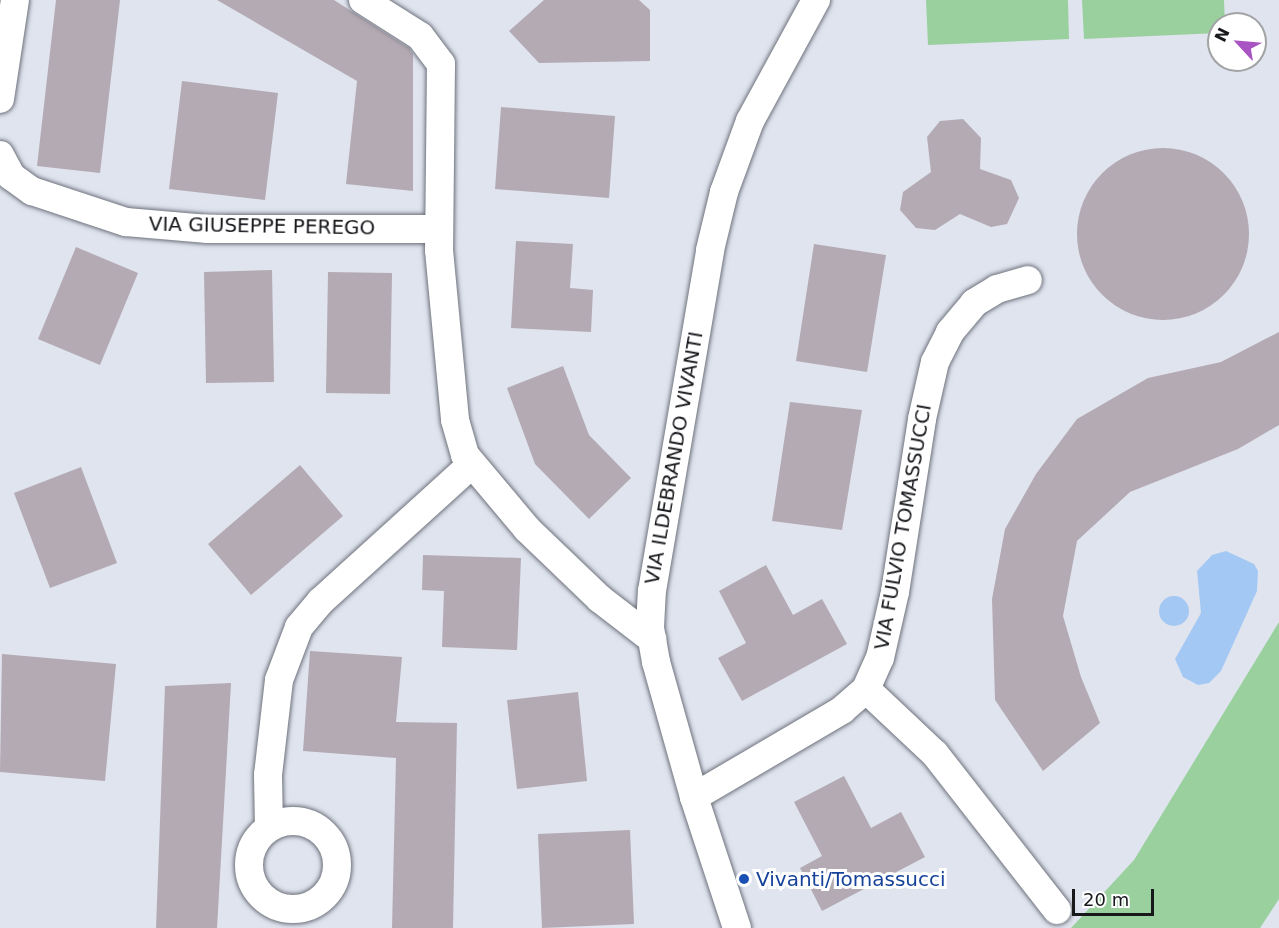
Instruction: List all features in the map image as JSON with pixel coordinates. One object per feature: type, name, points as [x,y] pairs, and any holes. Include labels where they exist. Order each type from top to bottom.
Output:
[{"type":"street","points":[[0,99],[15,0]]},
{"type":"street","points":[[363,0],[420,36],[441,64],[438,228],[455,420],[461,446],[471,465],[527,529],[600,599],[651,639]]},
{"type":"street","name":"VIA ILDEBRANDO VIVANTI","points":[[737,928],[693,796],[651,639],[657,553],[721,203],[754,114],[816,0]]},
{"type":"street","name":"VIA GIUSEPPE PEREGO","points":[[0,155],[11,176],[32,191],[126,222],[208,229],[438,228]]},
{"type":"street","name":"VIA FULVIO TOMASSUCCI","points":[[693,796],[842,710],[866,689],[880,658],[895,592],[922,418],[935,362],[950,332],[974,303],[997,289],[1028,280]]},
{"type":"street","points":[[269,828],[268,775],[279,680],[299,627],[321,601],[471,465]]},
{"type":"street","points":[[866,689],[942,763],[1057,910]]},
{"type":"green space","points":[[926,0],[1068,0],[1069,39],[928,45]]},
{"type":"green space","points":[[1082,0],[1224,0],[1224,12],[1207,12],[1207,34],[1084,39]]},
{"type":"green space","points":[[1279,622],[1279,899],[1260,928],[1071,928],[1134,860]]},
{"type":"water","points":[[1226,551],[1254,564],[1258,571],[1257,591],[1221,671],[1209,683],[1198,685],[1183,677],[1175,659],[1201,613],[1197,571],[1212,555]]},
{"type":"water","points":[[1174,596],[1184,601],[1189,611],[1184,621],[1174,626],[1164,621],[1159,611],[1164,601]]},
{"type":"building","points":[[56,0],[120,0],[100,173],[37,166]]},
{"type":"building","points":[[217,0],[334,0],[409,48],[413,54],[413,191],[346,184],[357,81]]},
{"type":"building","points":[[544,0],[639,0],[650,10],[650,61],[539,63],[509,31]]},
{"type":"building","points":[[182,81],[278,93],[265,200],[169,189]]},
{"type":"building","points":[[501,107],[615,116],[609,198],[495,189]]},
{"type":"building","points":[[963,119],[981,138],[980,169],[1011,180],[1019,198],[1007,224],[991,227],[960,214],[935,230],[916,228],[900,210],[903,192],[931,172],[927,137],[940,121]]},
{"type":"building","points":[[1163,148],[1180,149],[1196,154],[1211,162],[1224,173],[1235,186],[1243,201],[1248,217],[1248,251],[1243,267],[1235,282],[1224,295],[1211,306],[1196,314],[1180,319],[1163,320],[1146,319],[1130,314],[1115,306],[1102,295],[1091,282],[1083,267],[1078,251],[1077,234],[1078,217],[1083,201],[1091,186],[1102,173],[1115,162],[1130,154],[1146,149]]},
{"type":"building","points":[[516,241],[573,244],[570,288],[593,290],[591,332],[511,328]]},
{"type":"building","points":[[814,244],[886,255],[867,372],[796,361]]},
{"type":"building","points":[[76,247],[138,273],[100,365],[38,339]]},
{"type":"building","points":[[272,270],[274,382],[206,383],[204,272]]},
{"type":"building","points":[[328,272],[392,273],[390,394],[326,393]]},
{"type":"building","points":[[1279,332],[1279,425],[1238,449],[1130,492],[1077,541],[1063,616],[1081,677],[1100,723],[1043,771],[995,700],[992,599],[1005,529],[1036,474],[1077,419],[1148,378],[1221,362]]},
{"type":"building","points":[[563,366],[589,435],[631,478],[589,519],[535,464],[507,388]]},
{"type":"building","points":[[790,402],[862,410],[842,530],[772,521]]},
{"type":"building","points":[[300,465],[343,516],[251,595],[208,544]]},
{"type":"building","points":[[81,467],[117,563],[50,588],[14,493]]},
{"type":"building","points":[[423,555],[521,558],[517,650],[442,647],[444,591],[422,590]]},
{"type":"building","points":[[766,565],[793,615],[822,599],[847,644],[742,701],[718,658],[746,643],[719,591]]},
{"type":"building","points":[[310,651],[402,657],[396,722],[457,723],[453,928],[392,928],[396,758],[303,751]]},
{"type":"building","points":[[2,654],[116,664],[105,781],[0,772]]},
{"type":"building","points":[[231,683],[217,928],[156,928],[165,686]]},
{"type":"building","points":[[578,692],[587,781],[517,789],[507,700]]},
{"type":"building","points":[[844,776],[871,828],[901,812],[925,857],[822,911],[800,868],[822,856],[794,802]]},
{"type":"building","points":[[630,830],[634,924],[542,928],[538,834]]},
{"type":"place","name":"Vivanti/Tomassucci","points":[[744,879]]}]
